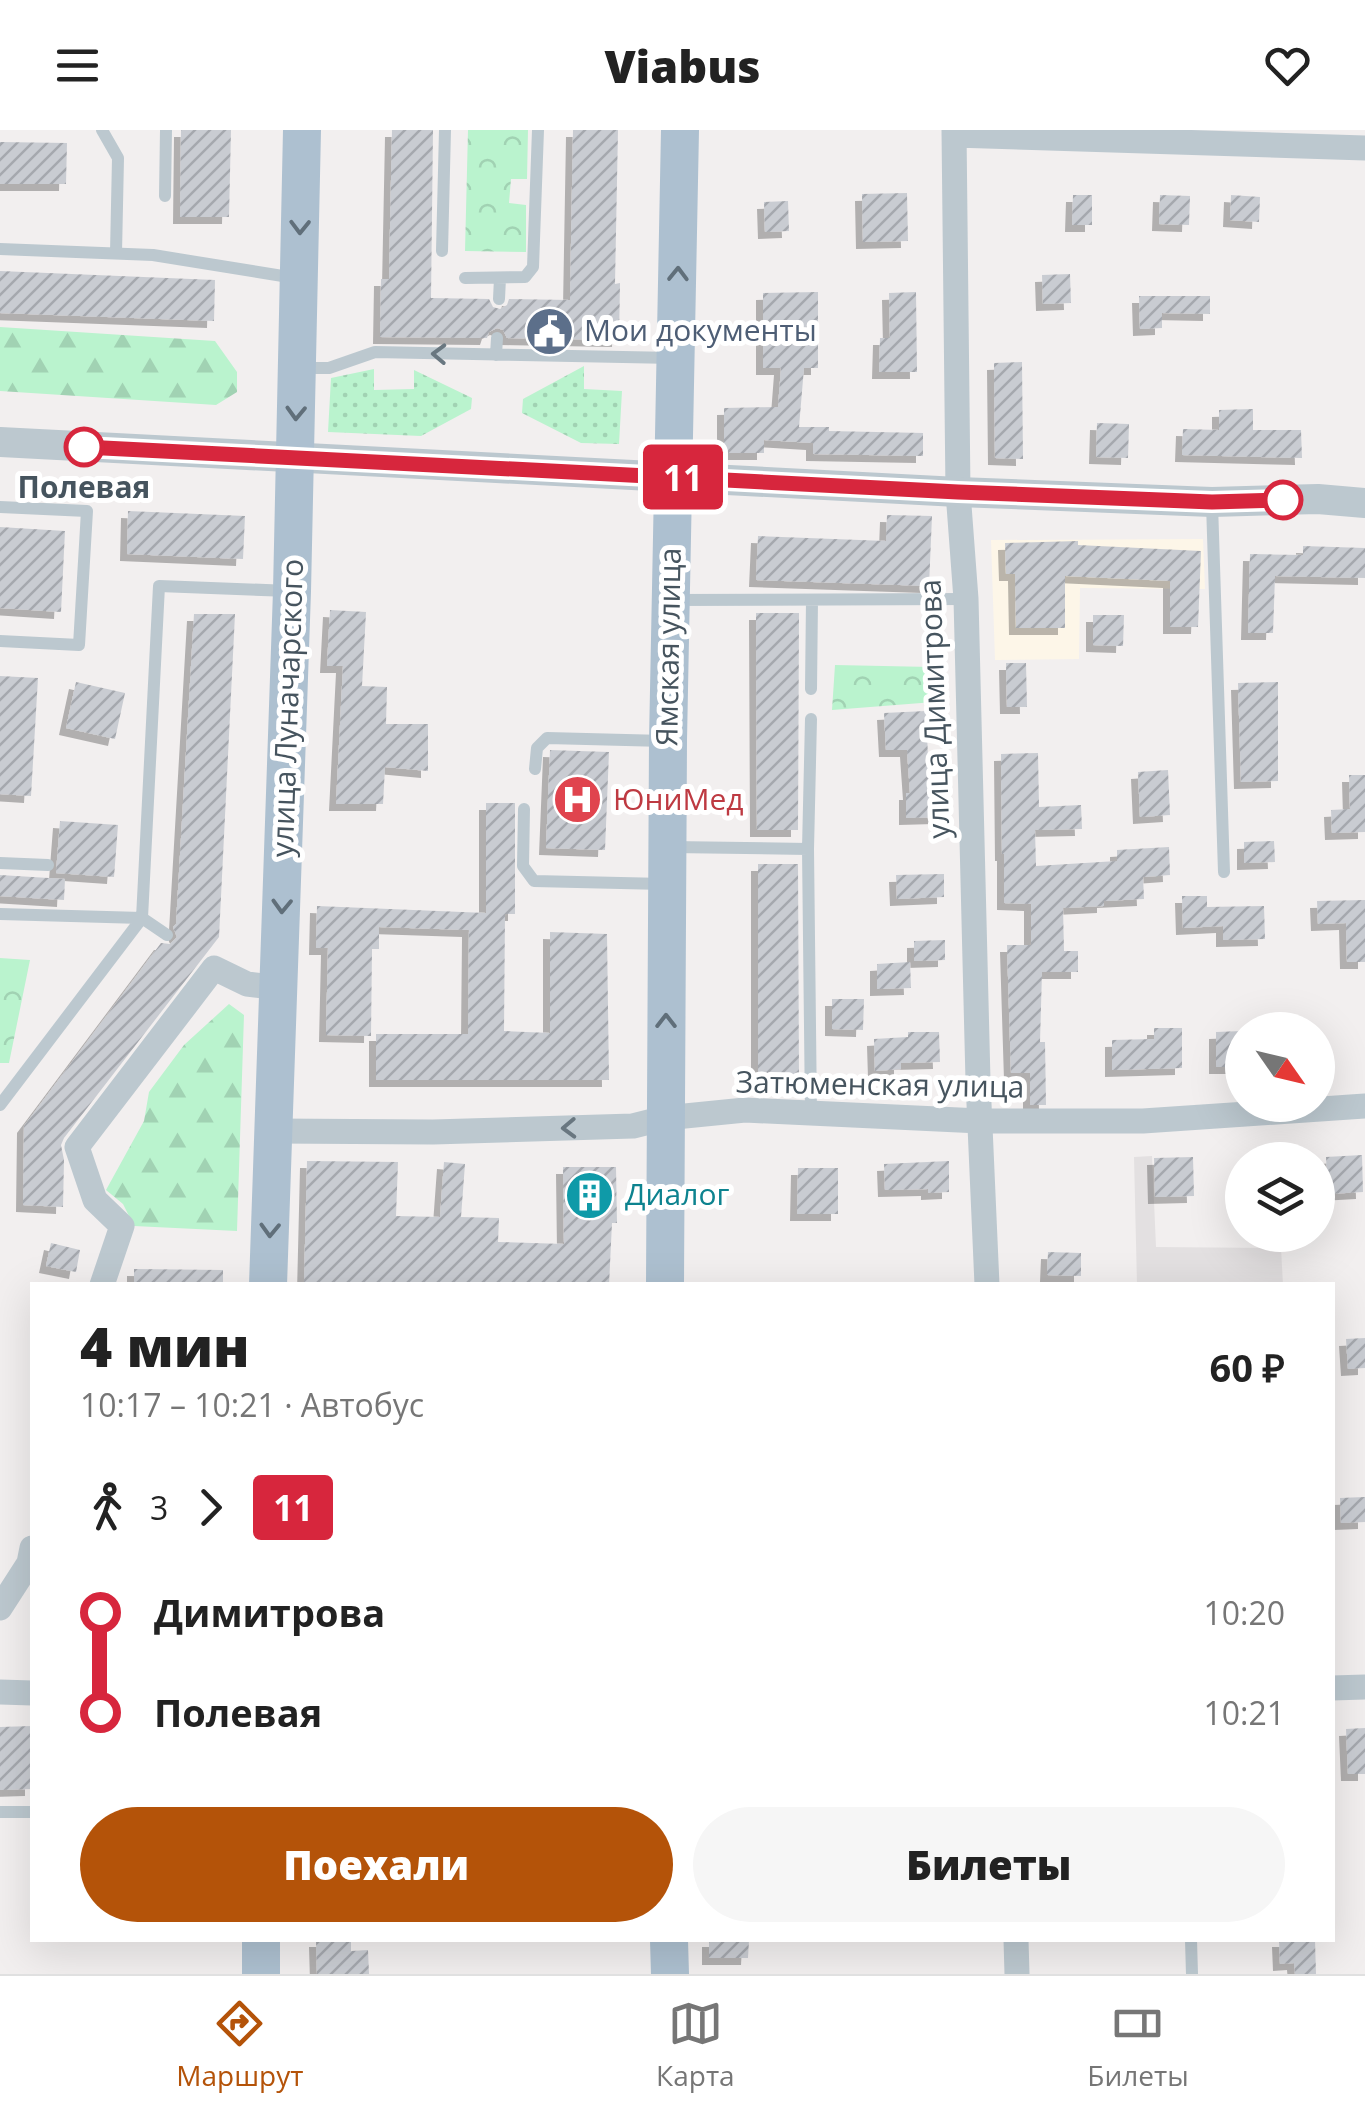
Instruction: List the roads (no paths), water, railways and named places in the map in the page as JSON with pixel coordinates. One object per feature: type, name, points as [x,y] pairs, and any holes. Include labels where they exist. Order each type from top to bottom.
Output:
[{"type":"main road","name":"улица Луначарского","points":[[268,1282],[292,591],[302,130]]},
{"type":"main road","name":"Ямская улица","points":[[665,1282],[666,865],[680,130]]},
{"type":"main road","points":[[261,1942],[261,1974]]},
{"type":"main road","points":[[669,1942],[670,1974]]},
{"type":"street","points":[[954,132],[1365,148]]},
{"type":"street","name":"улица Димитрова","points":[[954,132],[958,492],[966,599],[987,1282]]},
{"type":"street","points":[[0,442],[958,492],[1212,502],[1365,503]]},
{"type":"street","points":[[103,1282],[122,1226],[94,1200],[78,1148],[209,964],[247,984],[280,988]]},
{"type":"street","name":"Затюменская улица","points":[[274,1131],[633,1126],[666,1118],[745,1110],[980,1122],[1143,1121],[1365,1106]]},
{"type":"street","points":[[0,1608],[30,1556]]},
{"type":"street","points":[[1335,1688],[1365,1687]]},
{"type":"street","points":[[0,1692],[30,1693]]},
{"type":"street","points":[[1016,1942],[1017,1974]]},
{"type":"lane","points":[[102,130],[118,158],[116,253]]},
{"type":"lane","points":[[165,196],[166,130]]},
{"type":"lane","points":[[442,251],[445,130]]},
{"type":"lane","points":[[465,278],[525,277],[533,267],[538,130]]},
{"type":"lane","points":[[0,248],[153,254],[299,278]]},
{"type":"lane","points":[[499,299],[500,278]]},
{"type":"lane","points":[[496,355],[497,338]]},
{"type":"lane","points":[[297,368],[330,368],[375,352],[676,358]]},
{"type":"lane","points":[[1212,502],[1224,872]]},
{"type":"lane","points":[[0,507],[87,511],[80,645],[0,641]]},
{"type":"lane","points":[[0,1104],[142,918],[159,586],[292,591]]},
{"type":"lane","points":[[670,600],[966,599]]},
{"type":"lane","points":[[811,689],[812,600]]},
{"type":"lane","points":[[811,719],[811,1115]]},
{"type":"lane","points":[[535,769],[536,748],[547,738],[668,740]]},
{"type":"lane","points":[[524,809],[523,866],[538,883],[808,849]]},
{"type":"lane","points":[[0,863],[48,865]]},
{"type":"lane","points":[[0,914],[142,918],[166,935]]},
{"type":"lane","points":[[0,1812],[30,1812]]},
{"type":"lane","points":[[1191,1942],[1192,1974]]},
{"type":"place","name":"Мои документы","points":[[549,331]]},
{"type":"place","name":"Полевая","points":[[84,447]]},
{"type":"place","name":"ЮниМед","points":[[578,800]]},
{"type":"place","name":"Диалог","points":[[590,1195]]}]
